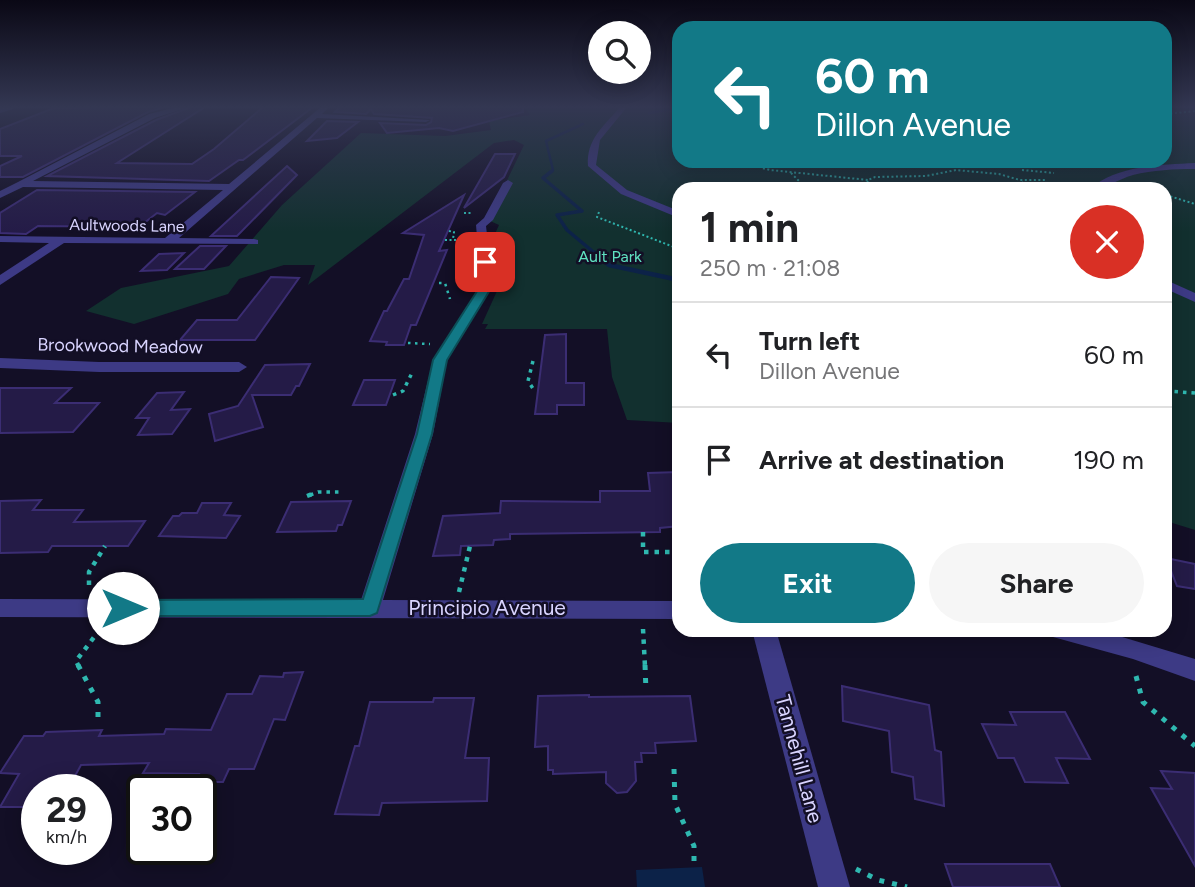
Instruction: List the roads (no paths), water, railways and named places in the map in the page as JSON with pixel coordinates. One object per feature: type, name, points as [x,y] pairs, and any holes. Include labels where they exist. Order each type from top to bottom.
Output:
[{"type":"street","points":[[0,195],[90,148]]},
{"type":"street","points":[[168,241],[278,148]]},
{"type":"street","points":[[591,148],[592,166],[624,192],[672,212]]},
{"type":"street","points":[[1107,182],[1140,171],[1195,166]]},
{"type":"street","points":[[370,607],[425,434],[440,360],[487,285],[482,233],[508,183]]},
{"type":"street","points":[[21,184],[233,187]]},
{"type":"street","name":"Aultwoods Lane","points":[[0,239],[254,242]]},
{"type":"street","points":[[0,281],[61,240]]},
{"type":"street","points":[[1172,287],[1195,298]]},
{"type":"street","name":"Brookwood Meadow","points":[[0,363],[99,367],[239,367]]},
{"type":"street","name":"Principio Avenue","points":[[0,608],[370,607],[672,610]]},
{"type":"street","name":"Tannehill Lane","points":[[766,637],[834,887]]},
{"type":"street","points":[[1089,637],[1195,670]]},
{"type":"water","points":[[702,867],[705,887],[637,887],[636,870]]},
{"type":"waterway","points":[[548,148],[553,170],[550,172]]},
{"type":"waterway","points":[[552,171],[543,178],[582,211],[557,215],[567,230],[597,255]]},
{"type":"waterway","points":[[595,253],[609,265],[672,278]]},
{"type":"park label","name":"Ault Park","points":[[610,256]]}]
